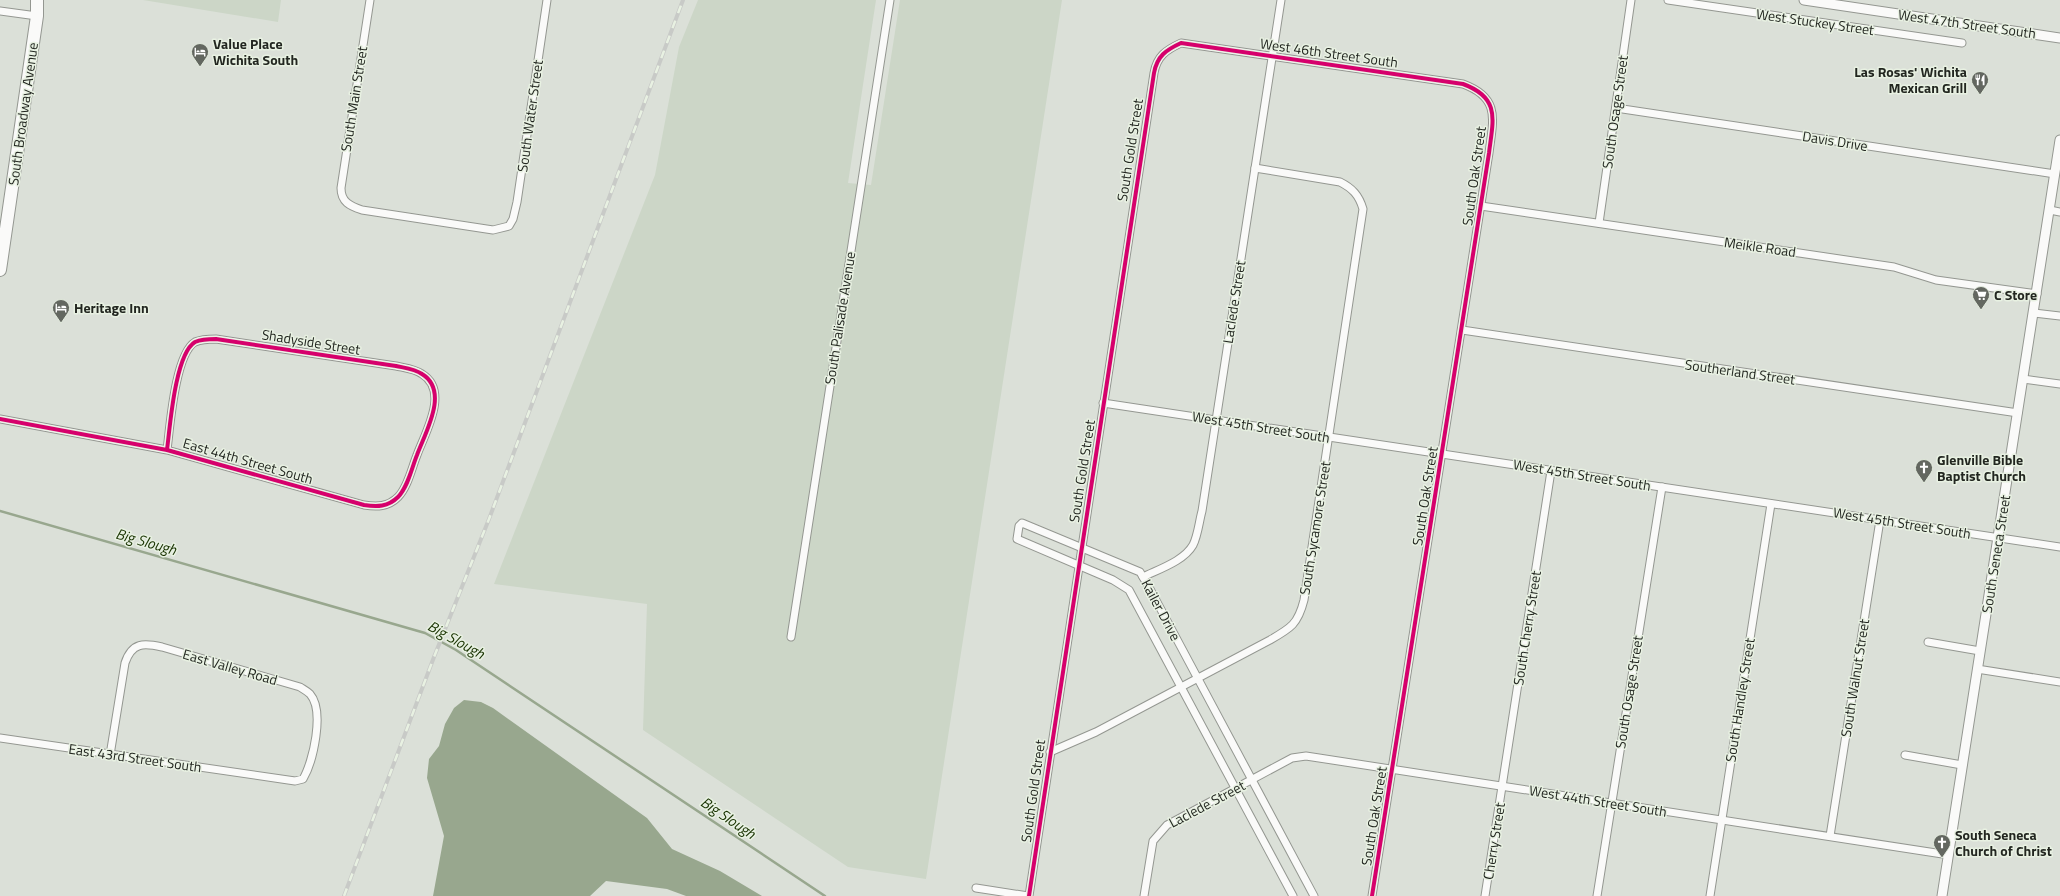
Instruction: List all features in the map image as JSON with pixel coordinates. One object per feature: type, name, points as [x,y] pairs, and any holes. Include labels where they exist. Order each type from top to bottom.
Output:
[{"type":"main road","name":"South Broadway Avenue","points":[[0,270],[38,5]]},
{"type":"street","name":"South Main Street","points":[[370,0],[340,188],[342,199],[348,205],[362,210],[493,230],[505,229]]},
{"type":"street","name":"South Water Street","points":[[505,229],[513,219],[517,202],[547,0]]},
{"type":"street","name":"South Palisade Avenue","points":[[791,636],[890,0]]},
{"type":"street","name":"Laclede Street","points":[[1143,576],[1188,552],[1195,541],[1202,511],[1281,0]]},
{"type":"street","name":"South Osage Street","points":[[1599,223],[1631,0]]},
{"type":"street","name":"West Stuckey Street","points":[[1668,0],[1962,43]]},
{"type":"street","name":"West 47th Street South","points":[[1804,0],[2060,38]]},
{"type":"street","points":[[0,11],[38,5]]},
{"type":"street","name":"West 46th Street South","points":[[1164,52],[1181,43],[1272,55],[1463,84],[1480,92],[1488,100]]},
{"type":"street","name":"South Gold Street","points":[[1028,896],[1155,66],[1164,52]]},
{"type":"street","name":"South Oak Street","points":[[1372,896],[1481,206],[1493,122],[1492,106],[1488,100]]},
{"type":"street","name":"Davis Drive","points":[[1616,108],[2055,174]]},
{"type":"street","name":"South Seneca Street","points":[[1942,896],[2060,140]]},
{"type":"street","name":"South Sycamore Street","points":[[1050,752],[1096,732],[1286,631],[1299,618],[1304,600],[1363,213],[1361,202],[1352,190],[1340,182],[1255,168]]},
{"type":"street","name":"Meikle Road","points":[[1481,206],[1892,267],[1936,280],[2037,294]]},
{"type":"street","points":[[2050,210],[2060,212]]},
{"type":"street","points":[[2034,312],[2060,316]]},
{"type":"street","name":"Southerland Street","points":[[1462,330],[2018,413]]},
{"type":"street","name":"Shadyside Street","points":[[167,450],[181,365],[188,350],[196,342],[216,339],[396,366],[422,374],[430,382],[434,390],[435,403],[423,438],[399,496],[385,505],[377,507],[347,500]]},
{"type":"street","points":[[2023,379],[2060,384]]},
{"type":"street","name":"West 45th Street South","points":[[1103,403],[2060,547]]},
{"type":"street","name":"East 44th Street South","points":[[0,419],[167,450],[347,500]]},
{"type":"street","name":"South Cherry Street","points":[[1503,786],[1551,470]]},
{"type":"street","name":"South Osage Street","points":[[1597,896],[1662,487]]},
{"type":"street","name":"South Handley Street","points":[[1710,896],[1771,504]]},
{"type":"street","name":"South Walnut Street","points":[[1830,836],[1880,520]]},
{"type":"street","name":"Kailer Drive","points":[[1293,896],[1129,590],[1113,580],[1017,539],[1018,530],[1022,523],[1135,569],[1143,576],[1314,896]]},
{"type":"street","points":[[1928,642],[1980,651]]},
{"type":"street","name":"East Valley Road","points":[[110,755],[123,673],[128,654],[138,645],[148,644],[300,687],[310,694],[314,702],[316,731],[307,773],[303,779],[295,781],[270,777]]},
{"type":"street","points":[[1977,669],[2060,682]]},
{"type":"street","name":"East 43rd Street South","points":[[0,738],[270,777]]},
{"type":"street","points":[[1905,755],[1962,764]]},
{"type":"street","name":"West 44th Street South","points":[[1252,780],[1292,758],[1306,756],[1948,855]]},
{"type":"street","name":"Laclede Street","points":[[1144,896],[1153,841],[1159,832],[1167,825],[1252,780]]},
{"type":"street","name":"Cherry Street","points":[[1486,896],[1503,786]]},
{"type":"street","points":[[976,888],[1028,896]]},
{"type":"shaded area","points":[[143,0],[281,0],[278,22]]},
{"type":"shaded area","points":[[698,0],[876,0],[848,183],[871,185],[900,0],[1062,0],[926,879],[848,867],[643,730],[647,604],[494,584],[655,175],[679,47]]},
{"type":"shaded area","points":[[464,700],[481,702],[493,708],[647,818],[672,849],[720,871],[762,896],[686,896],[667,889],[606,881],[590,896],[433,896],[444,836],[427,778],[429,759],[439,746],[445,724],[454,708]]},
{"type":"waterway","name":"Big Slough","points":[[0,511],[425,633],[456,650],[825,896]]},
{"type":"railway","points":[[344,896],[434,657],[489,519],[683,0]]},
{"type":"cycle path","points":[[1029,896],[1155,67],[1163,54],[1181,43],[1463,84],[1484,96],[1492,111],[1493,120],[1489,153],[1372,896]]},
{"type":"cycle path","points":[[0,419],[167,450],[364,505],[378,506],[390,503],[398,497],[404,488],[433,413],[435,401],[434,391],[430,381],[422,374],[406,368],[216,339],[200,340],[195,342],[188,349],[178,375],[167,450]]},
{"type":"place","name":"Value Place Wichita South","points":[[200,67]]},
{"type":"place","name":"Las Rosas' Wichita Mexican Grill","points":[[1980,95]]},
{"type":"place","name":"C Store","points":[[1981,310]]},
{"type":"place","name":"Heritage Inn","points":[[61,323]]},
{"type":"place","name":"Glenville Bible Baptist Church","points":[[1924,483]]},
{"type":"place","name":"South Seneca Church of Christ","points":[[1942,858]]}]
